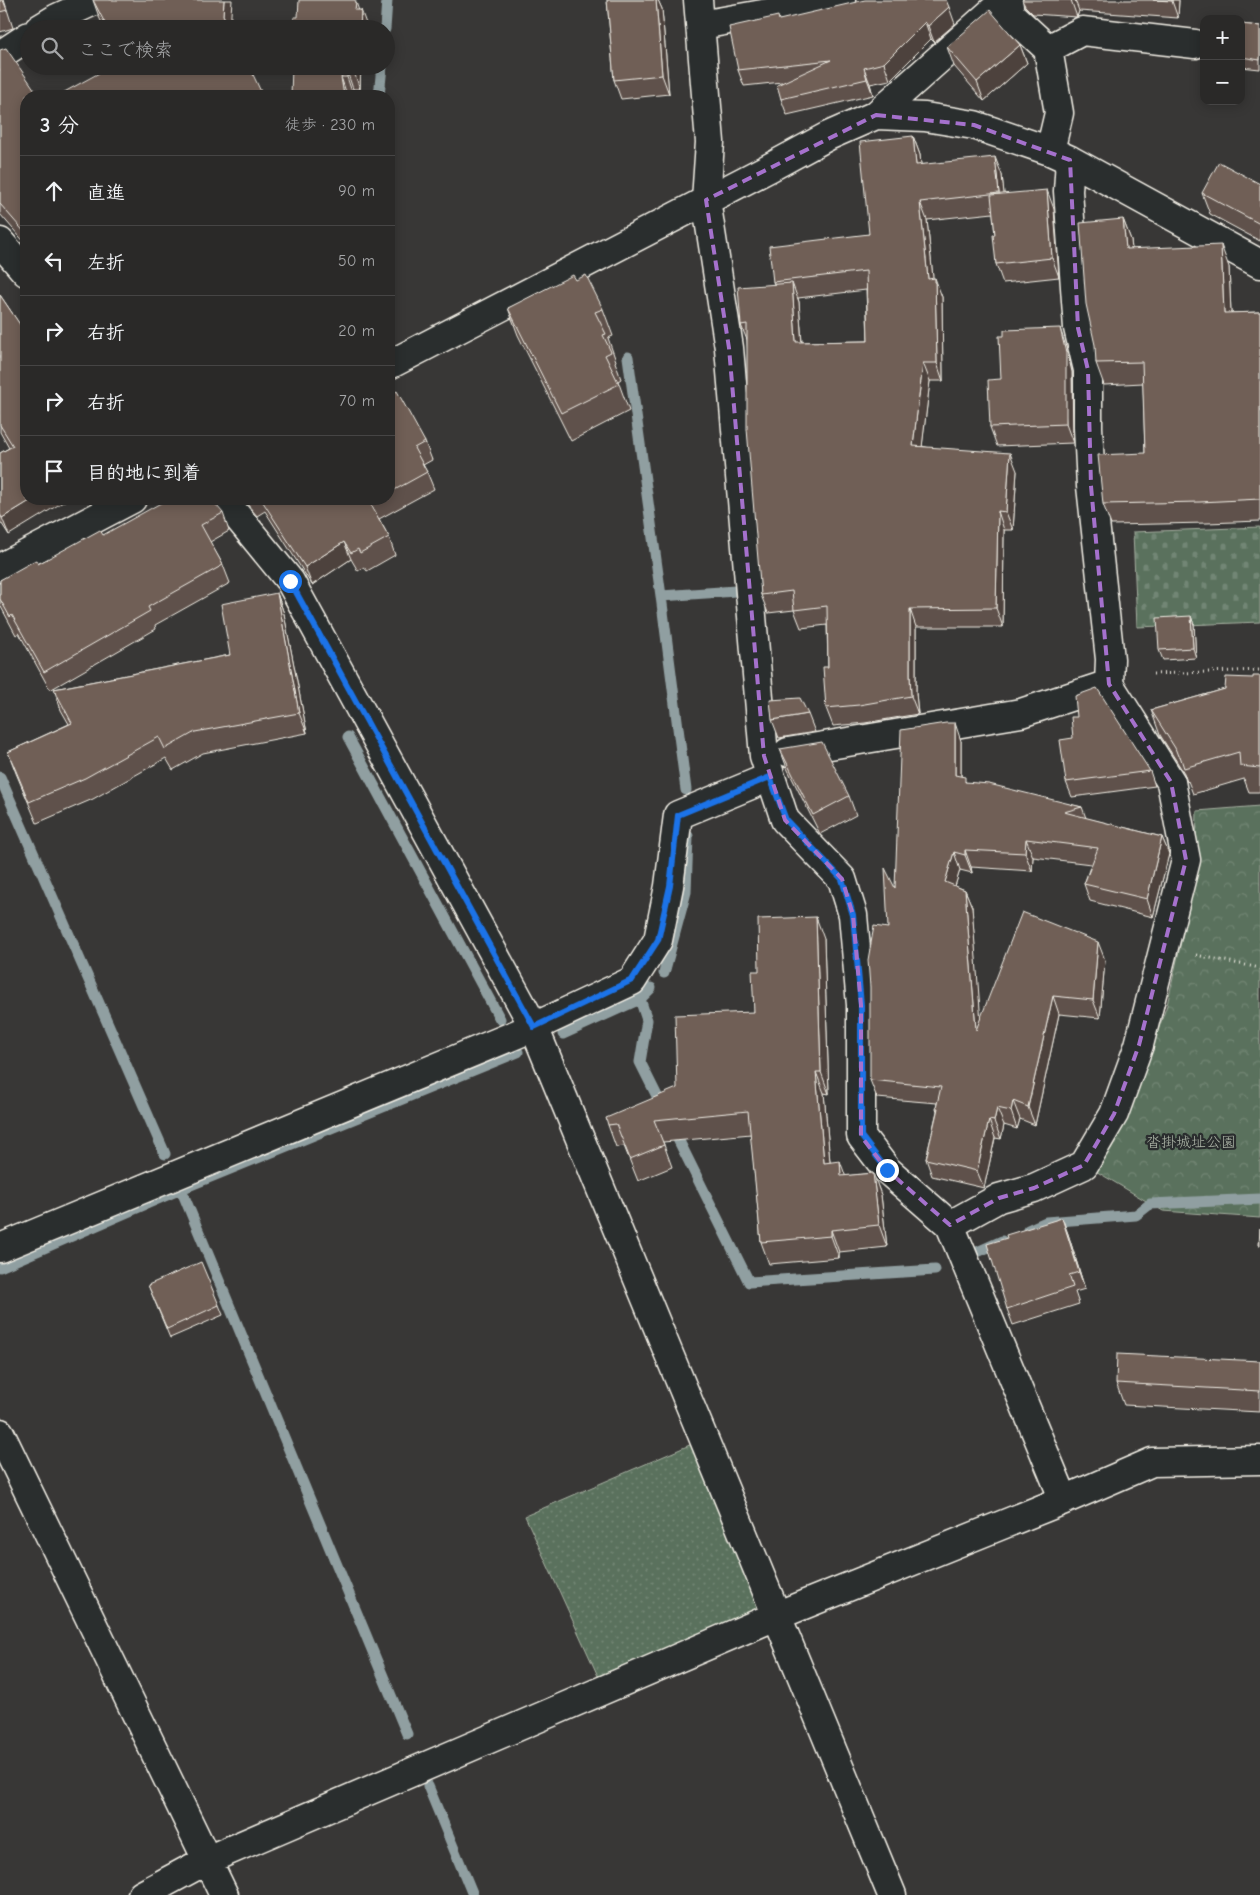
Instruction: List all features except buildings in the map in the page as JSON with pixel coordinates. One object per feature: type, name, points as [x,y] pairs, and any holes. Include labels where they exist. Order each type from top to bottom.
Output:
[{"type":"street","points":[[54,20],[96,0]]},
{"type":"street","points":[[841,0],[699,13],[710,142],[706,200],[729,348],[767,766],[786,820],[842,879],[853,915],[861,1005],[861,1136],[887,1170],[950,1225],[1064,1500]]},
{"type":"street","points":[[395,362],[828,136],[876,114],[1006,0],[1010,14],[1048,49],[1059,113],[1060,155],[1068,191],[1077,318],[1088,370],[1091,486],[1110,659],[1109,684],[1171,782],[1186,860],[1139,1045],[1114,1114],[1084,1165],[1034,1188],[999,1198],[950,1225]]},
{"type":"street","points":[[1048,49],[1082,31],[1196,44]]},
{"type":"street","points":[[0,56],[20,42]]},
{"type":"street","points":[[876,114],[924,117],[974,125],[1060,155],[1260,264]]},
{"type":"street","points":[[0,242],[20,265]]},
{"type":"street","points":[[0,568],[121,505]]},
{"type":"street","points":[[228,505],[290,581],[534,1027],[892,1895]]},
{"type":"street","points":[[0,1248],[534,1027],[632,980],[658,940],[670,886],[678,815],[767,766],[1021,714],[1109,684]]},
{"type":"street","points":[[0,1433],[224,1895]]},
{"type":"street","points":[[142,1895],[207,1860],[776,1616],[1064,1500],[1152,1462],[1260,1460]]},
{"type":"path","points":[[1153,674],[1260,670]]},
{"type":"path","points":[[1164,948],[1260,968]]},
{"type":"highlighted area","points":[[876,115],[974,125],[1070,160],[1078,328],[1088,370],[1091,486],[1109,684],[1171,782],[1186,860],[1139,1045],[1114,1114],[1084,1165],[1034,1188],[999,1198],[950,1225],[887,1170],[861,1136],[861,1005],[853,915],[842,879],[785,820],[764,756],[729,348],[706,200]]},
{"type":"green space","points":[[1260,527],[1260,622],[1137,627],[1133,532]]},
{"type":"green space","name":"沓掛城址公園","points":[[1260,806],[1260,1218],[1163,1211],[1094,1170],[1111,1149],[1129,1113],[1167,1005],[1195,879],[1197,811]]},
{"type":"green space","points":[[692,1444],[758,1604],[753,1612],[598,1676],[525,1516]]},
{"type":"waterway","points":[[386,20],[387,0]]},
{"type":"waterway","points":[[380,90],[381,75]]},
{"type":"waterway","points":[[628,357],[686,790]]},
{"type":"waterway","points":[[661,596],[736,591]]},
{"type":"waterway","points":[[348,737],[500,1019]]},
{"type":"waterway","points":[[0,777],[165,1154]]},
{"type":"waterway","points":[[664,973],[686,892],[688,836]]},
{"type":"waterway","points":[[563,1034],[640,999],[651,988]]},
{"type":"waterway","points":[[640,999],[647,1020],[640,1062],[664,1110]]},
{"type":"waterway","points":[[0,1267],[181,1189],[518,1052]]},
{"type":"waterway","points":[[672,1127],[749,1282],[935,1270]]},
{"type":"waterway","points":[[181,1189],[407,1734]]},
{"type":"waterway","points":[[1028,1230],[1046,1222],[1136,1215],[1150,1204],[1260,1199]]},
{"type":"waterway","points":[[975,1253],[1002,1241]]},
{"type":"waterway","points":[[428,1786],[473,1895]]},
{"type":"route","points":[[290,581],[534,1027],[632,980],[658,940],[670,886],[678,815],[770,777],[786,820],[842,879],[853,915],[861,1005],[861,1136],[887,1170]]}]
